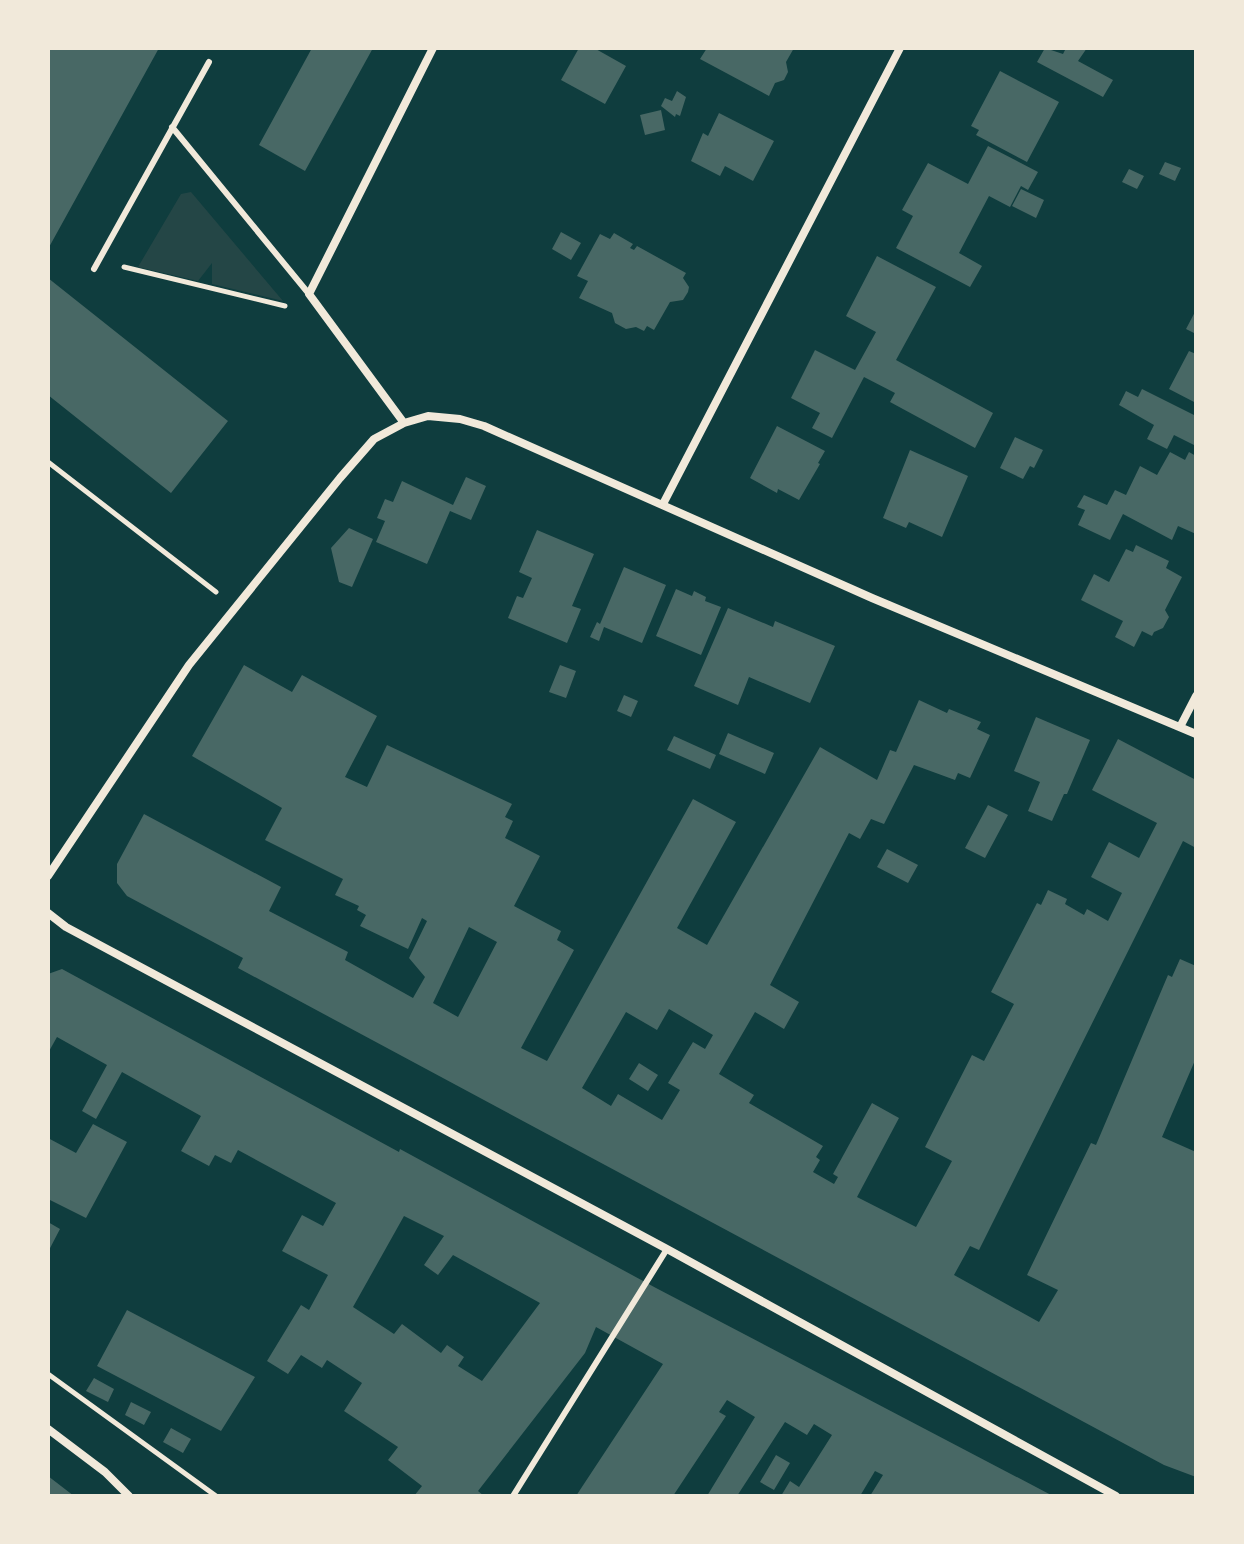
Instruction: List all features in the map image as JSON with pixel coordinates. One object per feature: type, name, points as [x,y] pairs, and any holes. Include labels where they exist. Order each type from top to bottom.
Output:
[{"type":"street","points":[[404,423],[309,294],[433,48]]},
{"type":"street","points":[[663,504],[900,48]]},
{"type":"street","points":[[48,876],[189,665],[374,439],[404,423],[428,416],[460,419],[484,426],[872,598],[1196,734]]},
{"type":"street","points":[[1180,727],[1196,696]]},
{"type":"street","points":[[48,913],[80,934],[667,1249],[1116,1496]]},
{"type":"street","points":[[48,1429],[105,1472],[129,1496]]},
{"type":"lane","points":[[94,269],[209,62]]},
{"type":"lane","points":[[172,127],[309,294]]},
{"type":"lane","points":[[513,1496],[667,1249]]},
{"type":"path","points":[[98,261],[325,316]]},
{"type":"path","points":[[48,462],[236,608]]},
{"type":"path","points":[[48,1374],[216,1496]]},
{"type":"shaded area","points":[[191,192],[283,301],[212,284],[212,263],[198,281],[138,267],[181,194]]},
{"type":"building","points":[[48,48],[159,48],[48,249]]},
{"type":"building","points":[[312,48],[373,48],[305,171],[259,145]]},
{"type":"building","points":[[579,48],[594,48],[626,66],[605,104],[561,80]]},
{"type":"building","points":[[707,48],[794,48],[786,62],[788,72],[784,80],[775,83],[769,96],[700,59]]},
{"type":"building","points":[[1045,48],[1063,54],[1066,48],[1087,48],[1078,61],[1113,80],[1103,97],[1037,62]]},
{"type":"building","points":[[1000,71],[1059,102],[1027,162],[976,135],[979,130],[971,126]]},
{"type":"building","points":[[677,91],[686,97],[680,116],[676,114],[675,117],[661,106],[665,98],[672,101]]},
{"type":"building","points":[[661,110],[665,130],[645,135],[640,115]]},
{"type":"building","points":[[719,113],[774,141],[753,181],[725,166],[720,176],[691,161],[703,133],[708,136]]},
{"type":"building","points":[[988,146],[1038,172],[1028,190],[1021,186],[1010,207],[989,196],[959,253],[982,266],[970,287],[896,248],[913,216],[902,210],[928,163],[968,184]]},
{"type":"building","points":[[1165,162],[1181,168],[1175,181],[1159,174]]},
{"type":"building","points":[[1129,169],[1144,176],[1137,189],[1122,182]]},
{"type":"building","points":[[1021,189],[1044,200],[1036,218],[1012,206]]},
{"type":"building","points":[[561,232],[581,243],[571,260],[552,249]]},
{"type":"building","points":[[614,233],[633,244],[630,248],[634,250],[637,246],[686,273],[683,278],[689,287],[688,292],[683,300],[670,302],[654,330],[647,326],[644,331],[636,327],[626,329],[615,323],[612,313],[579,298],[588,281],[577,276],[600,234],[610,239]]},
{"type":"building","points":[[877,256],[936,287],[896,360],[993,413],[975,448],[890,402],[895,393],[864,377],[832,438],[812,428],[820,413],[791,398],[815,350],[855,370],[876,332],[846,316]]},
{"type":"building","points":[[48,278],[228,421],[171,493],[48,395]]},
{"type":"building","points":[[1196,310],[1196,334],[1186,329]]},
{"type":"building","points":[[1189,351],[1196,354],[1196,403],[1169,389]]},
{"type":"building","points":[[1142,389],[1196,416],[1196,446],[1174,435],[1167,449],[1147,439],[1154,425],[1119,405],[1126,391],[1138,397]]},
{"type":"building","points":[[777,426],[825,451],[799,500],[778,489],[777,493],[750,478]]},
{"type":"building","points":[[1015,437],[1043,450],[1034,468],[1030,466],[1023,479],[1000,468]]},
{"type":"building","points":[[910,450],[968,476],[942,537],[909,522],[906,528],[883,518]]},
{"type":"building","points":[[1170,452],[1185,460],[1189,452],[1196,456],[1196,534],[1178,526],[1172,540],[1123,514],[1110,540],[1078,525],[1085,510],[1077,507],[1084,495],[1107,505],[1115,490],[1126,495],[1140,466],[1157,475]]},
{"type":"building","points":[[466,477],[486,486],[471,520],[450,511],[427,564],[376,542],[385,521],[377,518],[385,499],[393,502],[402,481],[453,505]]},
{"type":"building","points":[[349,528],[373,539],[352,587],[339,582],[331,548]]},
{"type":"building","points":[[537,530],[594,554],[572,606],[581,609],[567,643],[508,618],[517,596],[523,598],[532,578],[519,572]]},
{"type":"building","points":[[1136,545],[1169,561],[1166,568],[1182,577],[1165,610],[1169,617],[1163,628],[1152,636],[1142,631],[1134,647],[1115,637],[1123,621],[1081,600],[1094,574],[1109,582],[1126,549],[1133,552]]},
{"type":"building","points":[[624,567],[666,585],[642,643],[604,627],[599,641],[590,637],[597,622],[600,624]]},
{"type":"building","points":[[676,589],[692,596],[694,591],[706,597],[705,601],[721,607],[701,655],[656,636]]},
{"type":"building","points":[[728,608],[773,627],[775,621],[835,646],[810,703],[749,677],[738,705],[694,686]]},
{"type":"building","points":[[244,665],[292,692],[302,675],[377,716],[345,777],[367,787],[387,745],[512,804],[505,817],[513,821],[505,838],[540,856],[514,906],[561,931],[557,940],[574,950],[521,1048],[547,1061],[693,799],[736,822],[677,928],[707,945],[820,747],[877,780],[890,750],[896,752],[919,700],[947,713],[949,709],[981,722],[977,729],[990,735],[970,778],[958,773],[955,780],[914,765],[884,824],[871,819],[860,839],[849,833],[770,985],[799,1002],[784,1029],[755,1012],[719,1074],[754,1095],[749,1103],[823,1146],[816,1157],[820,1160],[813,1172],[834,1184],[838,1177],[833,1174],[872,1103],[899,1118],[857,1197],[916,1227],[952,1161],[925,1147],[972,1055],[984,1061],[1014,1004],[991,992],[1037,903],[1041,905],[1048,890],[1067,899],[1065,904],[1084,915],[1087,909],[1108,921],[1122,893],[1091,877],[1109,842],[1139,858],[1157,823],[1092,790],[1118,739],[1196,780],[1196,848],[1183,841],[979,1250],[970,1246],[954,1275],[1039,1322],[1058,1290],[1027,1275],[1091,1143],[1096,1145],[1168,975],[1172,977],[1180,959],[1196,966],[1196,1058],[1162,1137],[1196,1152],[1196,1477],[1164,1465],[238,968],[243,958],[127,896],[117,883],[117,864],[144,814],[281,887],[269,911],[348,952],[345,960],[413,998],[425,977],[409,958],[427,921],[422,918],[408,949],[360,926],[366,915],[357,910],[359,906],[335,895],[343,879],[265,840],[282,808],[192,756]],"holes":[[[469,927],[497,942],[458,1017],[433,1003]],[[669,1009],[713,1035],[705,1049],[693,1042],[668,1083],[680,1090],[662,1120],[618,1094],[611,1106],[582,1088],[626,1012],[657,1030]]]},
{"type":"building","points":[[560,665],[576,671],[566,698],[549,692]]},
{"type":"building","points":[[624,695],[638,701],[631,717],[617,711]]},
{"type":"building","points":[[1036,717],[1090,740],[1052,821],[1028,811],[1040,782],[1014,771]]},
{"type":"building","points":[[728,733],[774,753],[765,774],[719,754]]},
{"type":"building","points":[[674,736],[716,755],[710,769],[667,750]]},
{"type":"building","points":[[988,805],[1008,815],[985,858],[965,848]]},
{"type":"building","points":[[887,849],[918,865],[908,883],[877,867]]},
{"type":"building","points":[[62,969],[399,1152],[400,1149],[656,1288],[1053,1496],[870,1496],[883,1475],[875,1471],[860,1496],[781,1496],[790,1481],[799,1487],[832,1435],[814,1424],[807,1435],[785,1422],[737,1496],[707,1496],[755,1417],[727,1400],[719,1412],[726,1416],[673,1496],[576,1496],[663,1364],[596,1327],[585,1353],[478,1491],[484,1496],[414,1496],[422,1486],[388,1460],[398,1447],[344,1411],[362,1383],[327,1360],[322,1368],[301,1355],[288,1374],[267,1361],[301,1305],[309,1310],[328,1275],[282,1251],[302,1215],[323,1226],[336,1203],[238,1150],[231,1163],[215,1155],[209,1166],[181,1151],[201,1116],[122,1072],[96,1119],[82,1111],[107,1065],[57,1037],[48,1053],[48,974]],"holes":[[[404,1216],[444,1236],[424,1265],[438,1275],[453,1255],[540,1303],[482,1381],[458,1366],[464,1357],[447,1345],[441,1353],[402,1324],[394,1334],[353,1307]]]},
{"type":"building","points":[[639,1063],[658,1075],[648,1091],[629,1079]]},
{"type":"building","points":[[93,1124],[127,1142],[86,1218],[48,1199],[48,1138],[76,1153]]},
{"type":"building","points":[[48,1222],[60,1229],[48,1252]]},
{"type":"building","points":[[127,1310],[255,1377],[221,1431],[97,1366]]},
{"type":"building","points":[[94,1378],[114,1389],[108,1402],[86,1391]]},
{"type":"building","points":[[131,1402],[151,1412],[144,1425],[125,1415]]},
{"type":"building","points":[[171,1428],[191,1439],[183,1453],[163,1442]]},
{"type":"building","points":[[776,1455],[790,1463],[774,1490],[760,1482]]},
{"type":"building","points":[[48,1476],[74,1496],[48,1496]]}]
